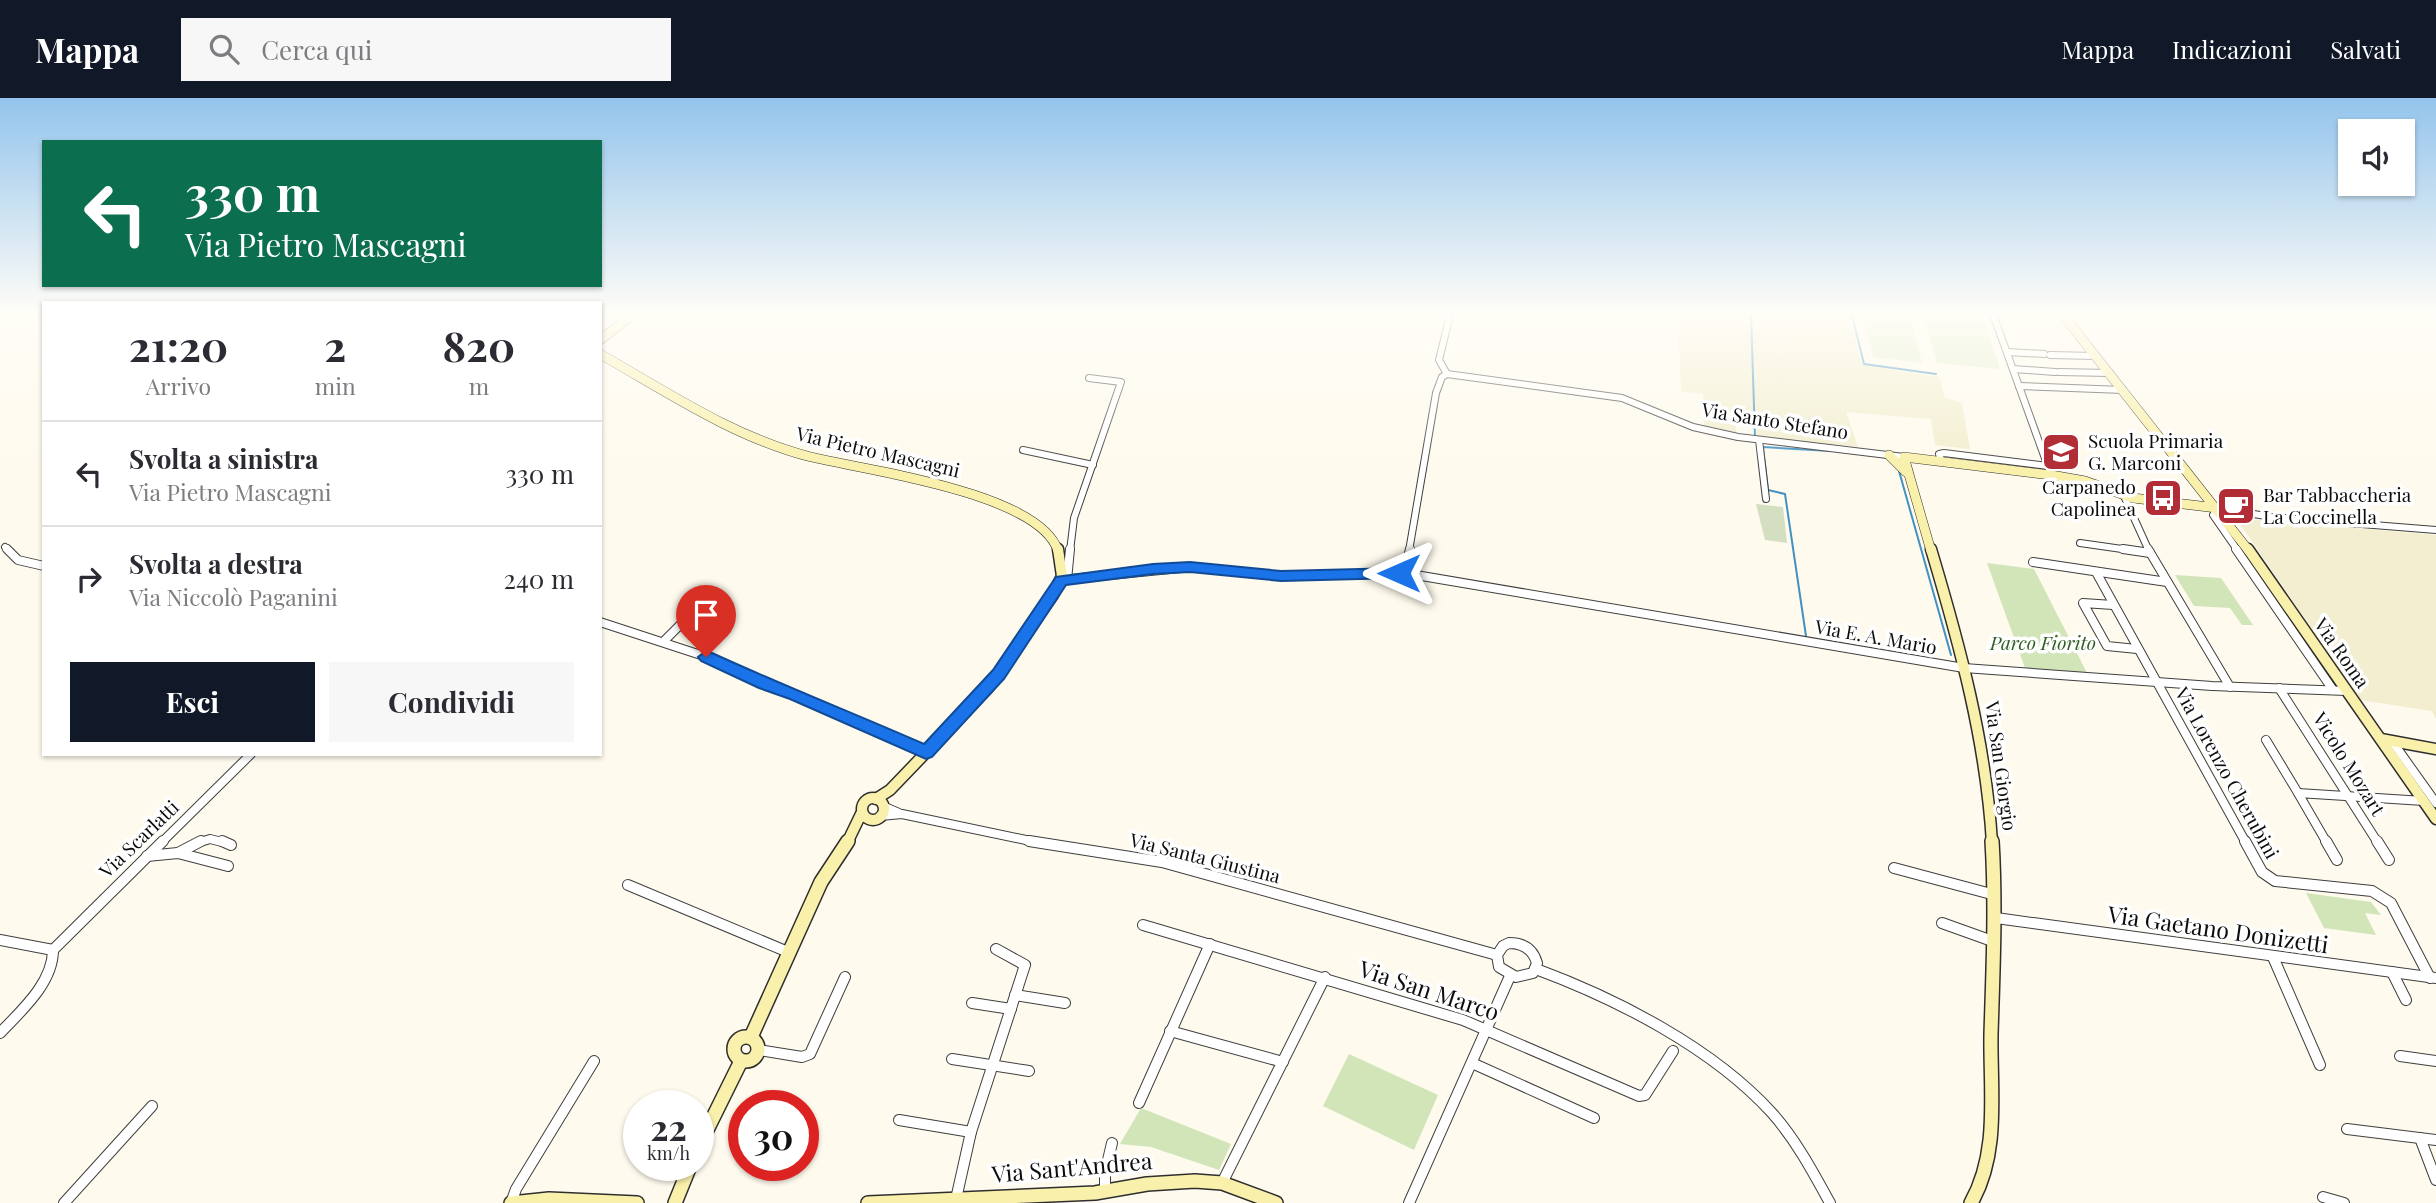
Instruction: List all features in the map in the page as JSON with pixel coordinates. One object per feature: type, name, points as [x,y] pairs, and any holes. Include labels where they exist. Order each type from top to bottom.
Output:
[{"type":"street","name":"Via Pietro Mascagni","points":[[622,367],[707,415],[754,438],[808,456],[958,489],[1023,515],[1050,533],[1067,563]]},
{"type":"street","points":[[1064,580],[1190,567],[1281,576],[1404,573],[1414,531],[1436,393],[1441,377],[1447,374],[1443,367]]},
{"type":"street","name":"Via Roma","points":[[2105,367],[2217,508],[2347,691],[2436,803]]},
{"type":"street","points":[[2049,470],[2013,369],[2110,373]]},
{"type":"street","name":"Via Santo Stefano","points":[[1447,374],[1622,398],[1693,427],[1759,440],[2049,470],[2124,496],[2217,508]]},
{"type":"street","name":"Via Pietro Mascagni","points":[[877,810],[890,790],[999,675],[1064,580],[1074,518],[1121,382],[1088,378]]},
{"type":"street","points":[[2019,386],[2123,390]]},
{"type":"street","points":[[1759,440],[1766,499]]},
{"type":"street","points":[[1023,450],[1093,465]]},
{"type":"street","name":"Via San Giorgio","points":[[1889,455],[1910,477]]},
{"type":"street","name":"Via San Giorgio","points":[[1904,457],[1964,668],[1982,744],[1996,918],[1990,1132],[1984,1182],[1971,1203]]},
{"type":"street","points":[[1910,477],[1913,465],[1920,458]]},
{"type":"street","points":[[2124,496],[2167,582],[2230,687]]},
{"type":"street","points":[[2217,508],[2272,516],[2436,530]]},
{"type":"street","name":"Via Roma","points":[[2217,508],[2213,515],[2333,690]]},
{"type":"street","points":[[2080,543],[2151,553]]},
{"type":"street","points":[[5,547],[18,560],[42,566]]},
{"type":"street","points":[[2033,562],[2167,582]]},
{"type":"street","points":[[2096,572],[2156,682]]},
{"type":"street","name":"Via E. A. Mario","points":[[1404,573],[1964,668],[2230,687],[2347,691]]},
{"type":"street","points":[[2113,606],[2083,603],[2107,646],[2137,649]]},
{"type":"street","points":[[664,641],[689,616]]},
{"type":"street","points":[[602,623],[706,657],[926,752]]},
{"type":"street","name":"Via Lorenzo Cherubini","points":[[2156,682],[2262,872],[2275,881],[2372,891],[2382,895],[2391,903],[2433,978]]},
{"type":"street","name":"Vicolo Mozart","points":[[2279,688],[2389,860]]},
{"type":"street","points":[[2266,740],[2337,860]]},
{"type":"street","points":[[2386,740],[2436,749]]},
{"type":"street","name":"Via Roma","points":[[2386,740],[2436,819]]},
{"type":"street","name":"Via Scarlatti","points":[[52,950],[249,756]]},
{"type":"street","points":[[2298,793],[2424,802]]},
{"type":"street","points":[[751,1037],[821,883],[856,828],[877,810]]},
{"type":"street","name":"Via Santa Giustina","points":[[877,810],[1005,837],[1162,862],[1497,955]]},
{"type":"street","points":[[178,853],[202,838],[222,839],[231,845]]},
{"type":"street","points":[[147,856],[178,853],[228,866]]},
{"type":"street","points":[[1894,868],[1995,895]]},
{"type":"street","points":[[628,885],[788,952]]},
{"type":"street","name":"Via Gaetano Donizetti","points":[[1996,918],[2433,978]]},
{"type":"street","points":[[1942,923],[1995,942]]},
{"type":"street","name":"Via San Marco","points":[[1143,925],[1325,977],[1486,1029],[1643,1097],[1673,1051]]},
{"type":"street","points":[[0,940],[52,950],[54,963],[30,999],[0,1033]]},
{"type":"street","points":[[1509,943],[1522,944],[1536,957],[1536,969],[1523,978],[1510,976],[1499,967],[1499,950],[1509,943]]},
{"type":"street","points":[[1139,1103],[1210,944]]},
{"type":"street","points":[[956,1199],[971,1132],[1025,965],[996,949]]},
{"type":"street","points":[[2273,957],[2320,1065]]},
{"type":"street","points":[[1536,969],[1629,1011],[1730,1075],[1762,1102],[1785,1130],[1804,1155],[1830,1203]]},
{"type":"street","points":[[2392,972],[2406,1000]]},
{"type":"street","points":[[1409,1203],[1510,976]]},
{"type":"street","points":[[758,1050],[808,1056],[845,977]]},
{"type":"street","points":[[1222,1182],[1325,977]]},
{"type":"street","points":[[1015,995],[1065,1003]]},
{"type":"street","points":[[972,1003],[1011,1009]]},
{"type":"street","points":[[1170,1031],[1283,1062]]},
{"type":"street","points":[[714,1116],[741,1061],[754,1057],[758,1050],[757,1040],[751,1037],[738,1041],[733,1048],[733,1055],[741,1061]]},
{"type":"street","points":[[2400,1056],[2436,1061]]},
{"type":"street","points":[[952,1059],[1029,1071]]},
{"type":"street","points":[[594,1061],[516,1189],[511,1203],[549,1199],[637,1203]]},
{"type":"street","points":[[1472,1063],[1594,1118]]},
{"type":"street","points":[[64,1203],[152,1106]]},
{"type":"street","points":[[899,1121],[971,1132]]},
{"type":"street","points":[[2347,1129],[2436,1140]]},
{"type":"street","points":[[2420,1138],[2436,1180]]},
{"type":"street","points":[[1105,1192],[1105,1173],[1112,1143]]},
{"type":"street","points":[[675,1203],[684,1181]]},
{"type":"street","name":"Via Sant'Andrea","points":[[868,1203],[956,1199],[1064,1199],[1147,1184],[1195,1181],[1222,1182],[1276,1203]]},
{"type":"street","points":[[2323,1197],[2344,1203]]},
{"type":"shaded area","points":[[1680,367],[1872,367],[1939,377],[1945,398],[1962,403],[1970,449],[1935,445],[1931,419],[1846,412],[1858,447],[1757,437],[1755,411],[1727,413],[1727,423],[1736,426],[1736,433],[1704,427],[1703,394],[1681,391]]},
{"type":"shaded area","points":[[2236,518],[2436,535],[2436,719],[2432,711],[2360,700]]},
{"type":"green space","points":[[1756,504],[1783,507],[1787,543],[1765,540]]},
{"type":"green space","name":"Parco Fiorito","points":[[1987,563],[2034,569],[2087,673],[2025,668]]},
{"type":"green space","points":[[2175,575],[2221,578],[2253,625],[2242,625],[2230,608],[2194,606]]},
{"type":"green space","points":[[2306,893],[2371,902],[2381,915],[2365,913],[2376,935],[2324,928]]},
{"type":"green space","points":[[1349,1054],[1438,1095],[1414,1150],[1323,1106]]},
{"type":"green space","points":[[1141,1108],[1231,1144],[1219,1170],[1151,1147],[1120,1144]]},
{"type":"waterway","points":[[1753,367],[1755,437]]},
{"type":"waterway","points":[[1882,367],[1936,374]]},
{"type":"waterway","points":[[1806,636],[1785,494],[1768,490],[1763,447],[1830,451]]},
{"type":"waterway","points":[[1899,471],[1951,655]]},
{"type":"place","name":"Scuola Primaria G. Marconi","points":[[2061,452]]},
{"type":"place","name":"Carpanedo Capolinea","points":[[2163,498]]},
{"type":"place","name":"Bar Tabbaccheria La Coccinella","points":[[2236,506]]},
{"type":"route","points":[[706,657],[926,752],[999,675],[1061,580],[1109,576],[1139,570],[1190,567],[1281,576],[1399,573]]}]
